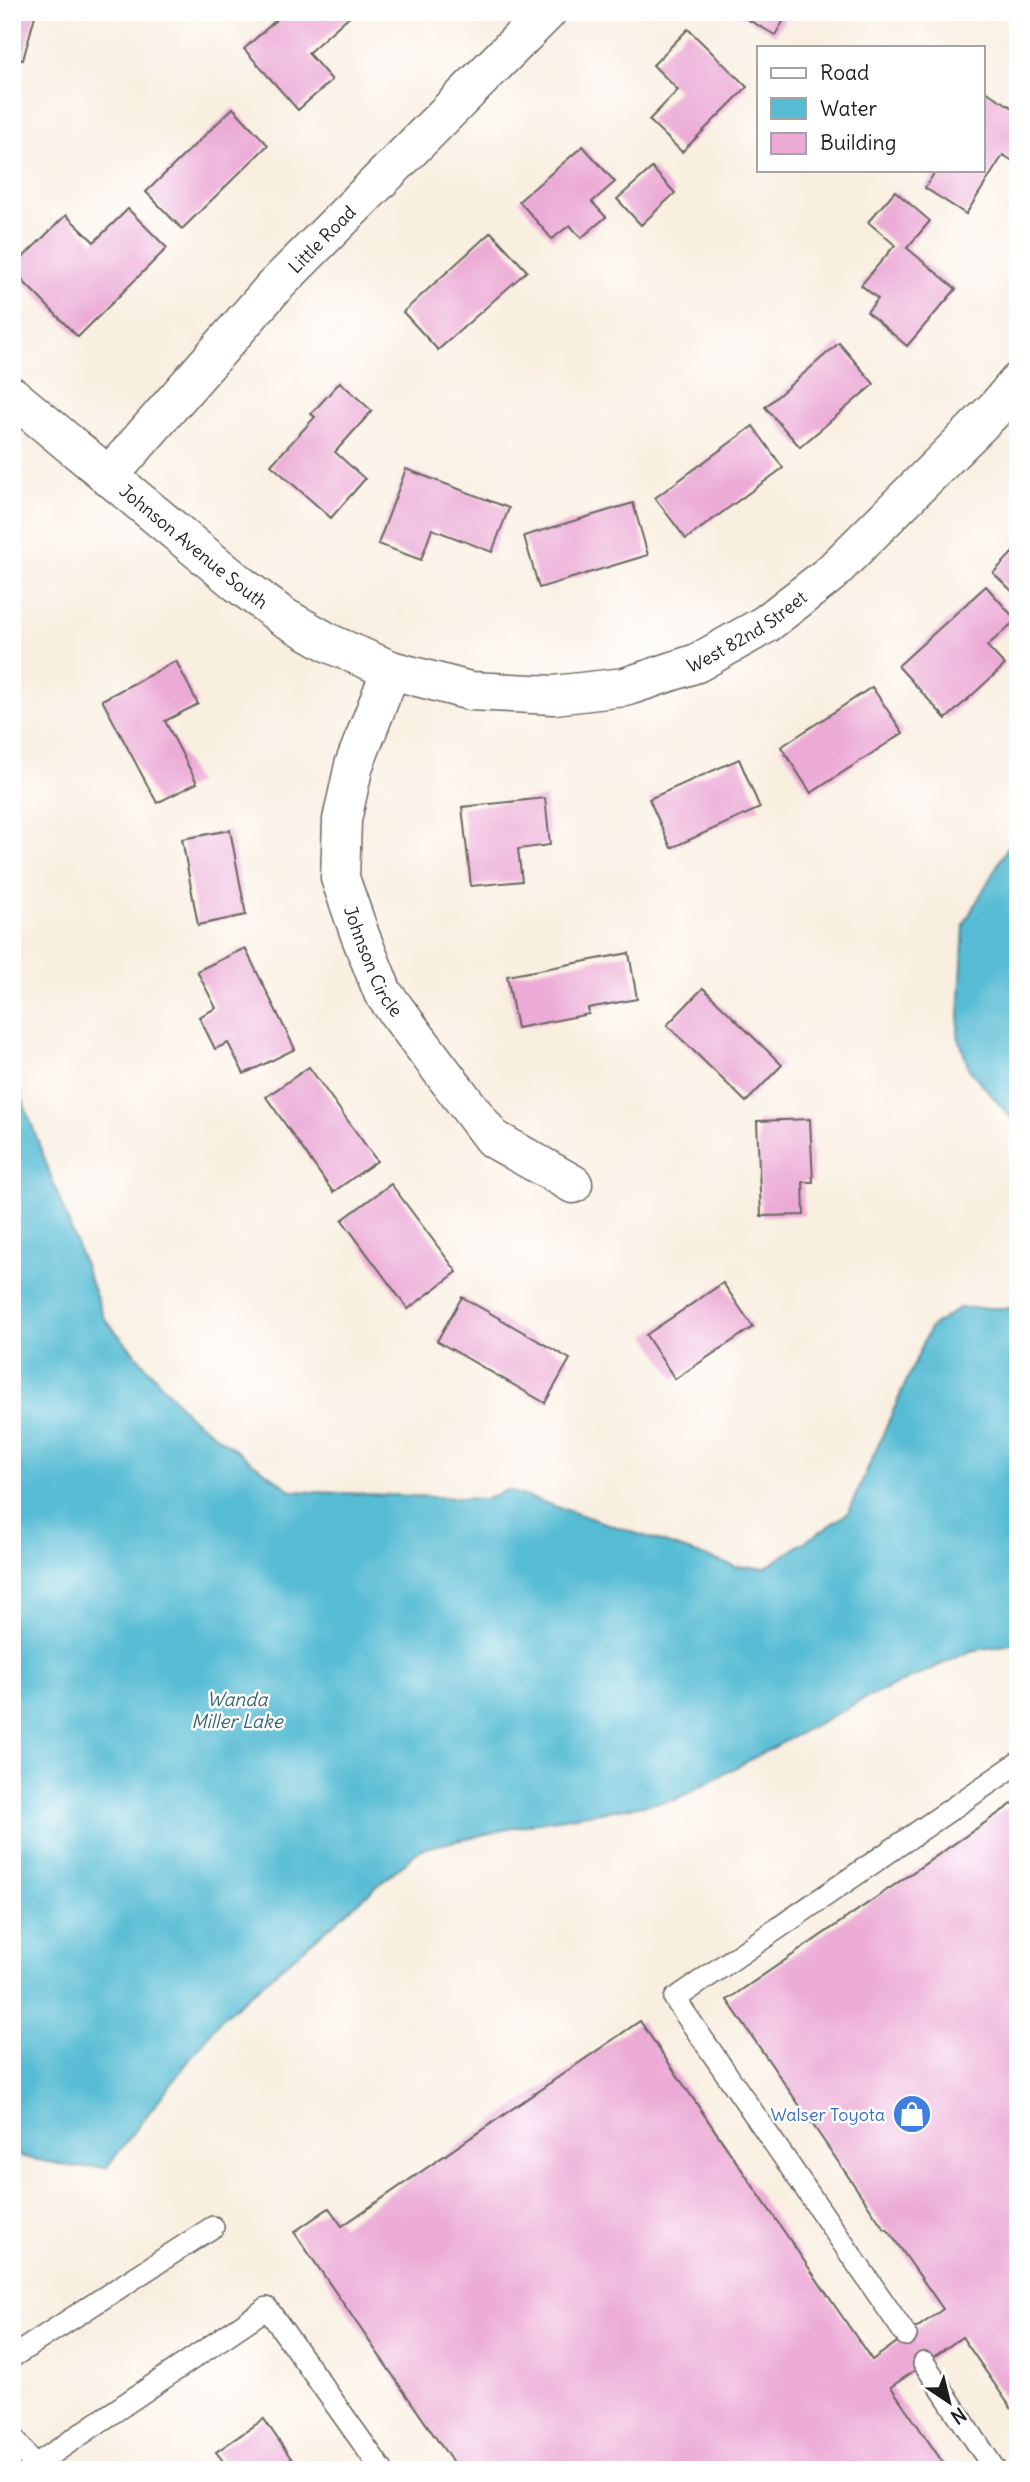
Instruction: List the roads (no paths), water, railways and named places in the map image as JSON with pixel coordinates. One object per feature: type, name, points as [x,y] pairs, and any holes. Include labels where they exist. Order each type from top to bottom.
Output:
[{"type":"street","name":"Little Road","points":[[108,477],[273,288],[547,12]]},
{"type":"street","name":"West 82nd Street","points":[[391,670],[470,691],[554,695],[625,687],[697,663],[766,624],[830,574],[997,407],[1018,382]]},
{"type":"street","name":"Johnson Avenue South","points":[[12,396],[239,584],[282,616],[331,644],[391,670]]},
{"type":"street","name":"Johnson Circle","points":[[391,670],[354,765],[342,820],[340,878],[360,936],[383,993],[492,1138],[573,1184]]},
{"type":"lane","points":[[906,2335],[675,1999],[1018,1763]]},
{"type":"lane","points":[[12,2357],[212,2227]]},
{"type":"lane","points":[[12,2435],[34,2466],[267,2308],[382,2470]]},
{"type":"lane","points":[[924,2363],[995,2470]]},
{"type":"water","points":[[1018,829],[1018,1126],[969,1069],[958,1035],[964,924]]},
{"type":"water","name":"Wanda Miller Lake","points":[[12,1072],[104,1318],[189,1416],[292,1491],[485,1499],[507,1490],[736,1567],[765,1568],[848,1513],[930,1328],[959,1308],[1018,1308],[1018,1643],[971,1651],[858,1702],[675,1800],[539,1822],[421,1849],[221,2019],[107,2167],[75,2167],[12,2155]]},
{"type":"place","name":"Walser Toyota","points":[[912,2114]]}]
